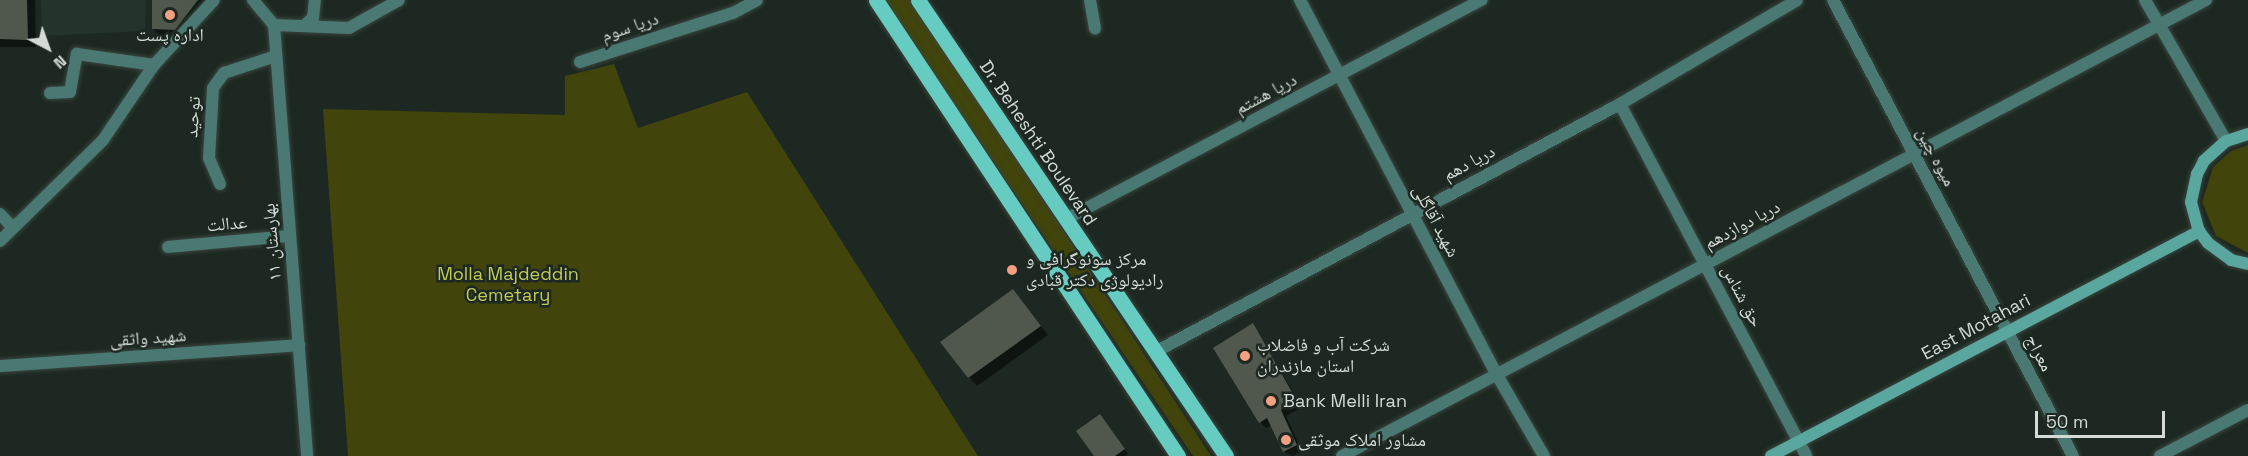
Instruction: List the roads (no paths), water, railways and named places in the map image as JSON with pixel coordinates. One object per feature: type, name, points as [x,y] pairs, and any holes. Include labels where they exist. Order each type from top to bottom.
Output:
[{"type":"main road","points":[[876,0],[1178,456]]},
{"type":"main road","name":"Dr. Beheshti Boulevard","points":[[918,0],[1226,456]]},
{"type":"main road","points":[[2247,265],[2219,253],[2199,231],[2191,202],[2194,181],[2204,161],[2226,141],[2248,134]]},
{"type":"main road","name":"East Motahari","points":[[1771,456],[2199,231]]},
{"type":"street","points":[[0,241],[103,140],[154,65],[214,0]]},
{"type":"street","points":[[253,0],[274,25],[306,24],[349,28],[399,0]]},
{"type":"street","points":[[306,24],[313,18],[315,0]]},
{"type":"street","name":"دریا سوم","points":[[580,62],[733,13],[757,0]]},
{"type":"street","points":[[1090,0],[1095,29]]},
{"type":"street","name":"شهید آقاگلی","points":[[1300,0],[1497,375],[1544,456]]},
{"type":"street","name":"دریا هشتم","points":[[1066,219],[1482,0]]},
{"type":"street","name":"دریا دهم","points":[[1155,352],[1620,104],[1797,0]]},
{"type":"street","name":"میوه چین","points":[[1833,0],[2007,330]]},
{"type":"street","points":[[2145,0],[2226,141]]},
{"type":"street","name":"دریا دوازدهم","points":[[1342,456],[2206,0]]},
{"type":"street","name":"بهارستان ۱۱","points":[[274,25],[307,456]]},
{"type":"street","points":[[50,93],[70,92],[77,54],[154,65]]},
{"type":"street","name":"توحید","points":[[220,184],[209,158],[213,88],[224,73],[276,56]]},
{"type":"street","name":"حق شناس","points":[[1620,104],[1806,456]]},
{"type":"street","points":[[0,214],[13,228]]},
{"type":"street","name":"عدالت","points":[[168,247],[290,236]]},
{"type":"street","name":"معراج","points":[[2007,330],[2073,456]]},
{"type":"street","name":"شهید واثقی","points":[[0,366],[299,345]]},
{"type":"street","points":[[2160,456],[2248,411]]},
{"type":"place","name":"اداره پست","points":[[170,15]]},
{"type":"place","name":"مركز سونوگرافی و راديولوژی دكتر قبادی","points":[[1012,270]]},
{"type":"place","name":"شرکت آب و فاضلاب استان مازندران","points":[[1245,356]]},
{"type":"place","name":"Bank Melli Iran","points":[[1271,401]]},
{"type":"place","name":"مشاور املاک موثقی","points":[[1286,440]]},
{"type":"park label","name":"Molla Majdeddin Cemetary","points":[[508,285]]}]
